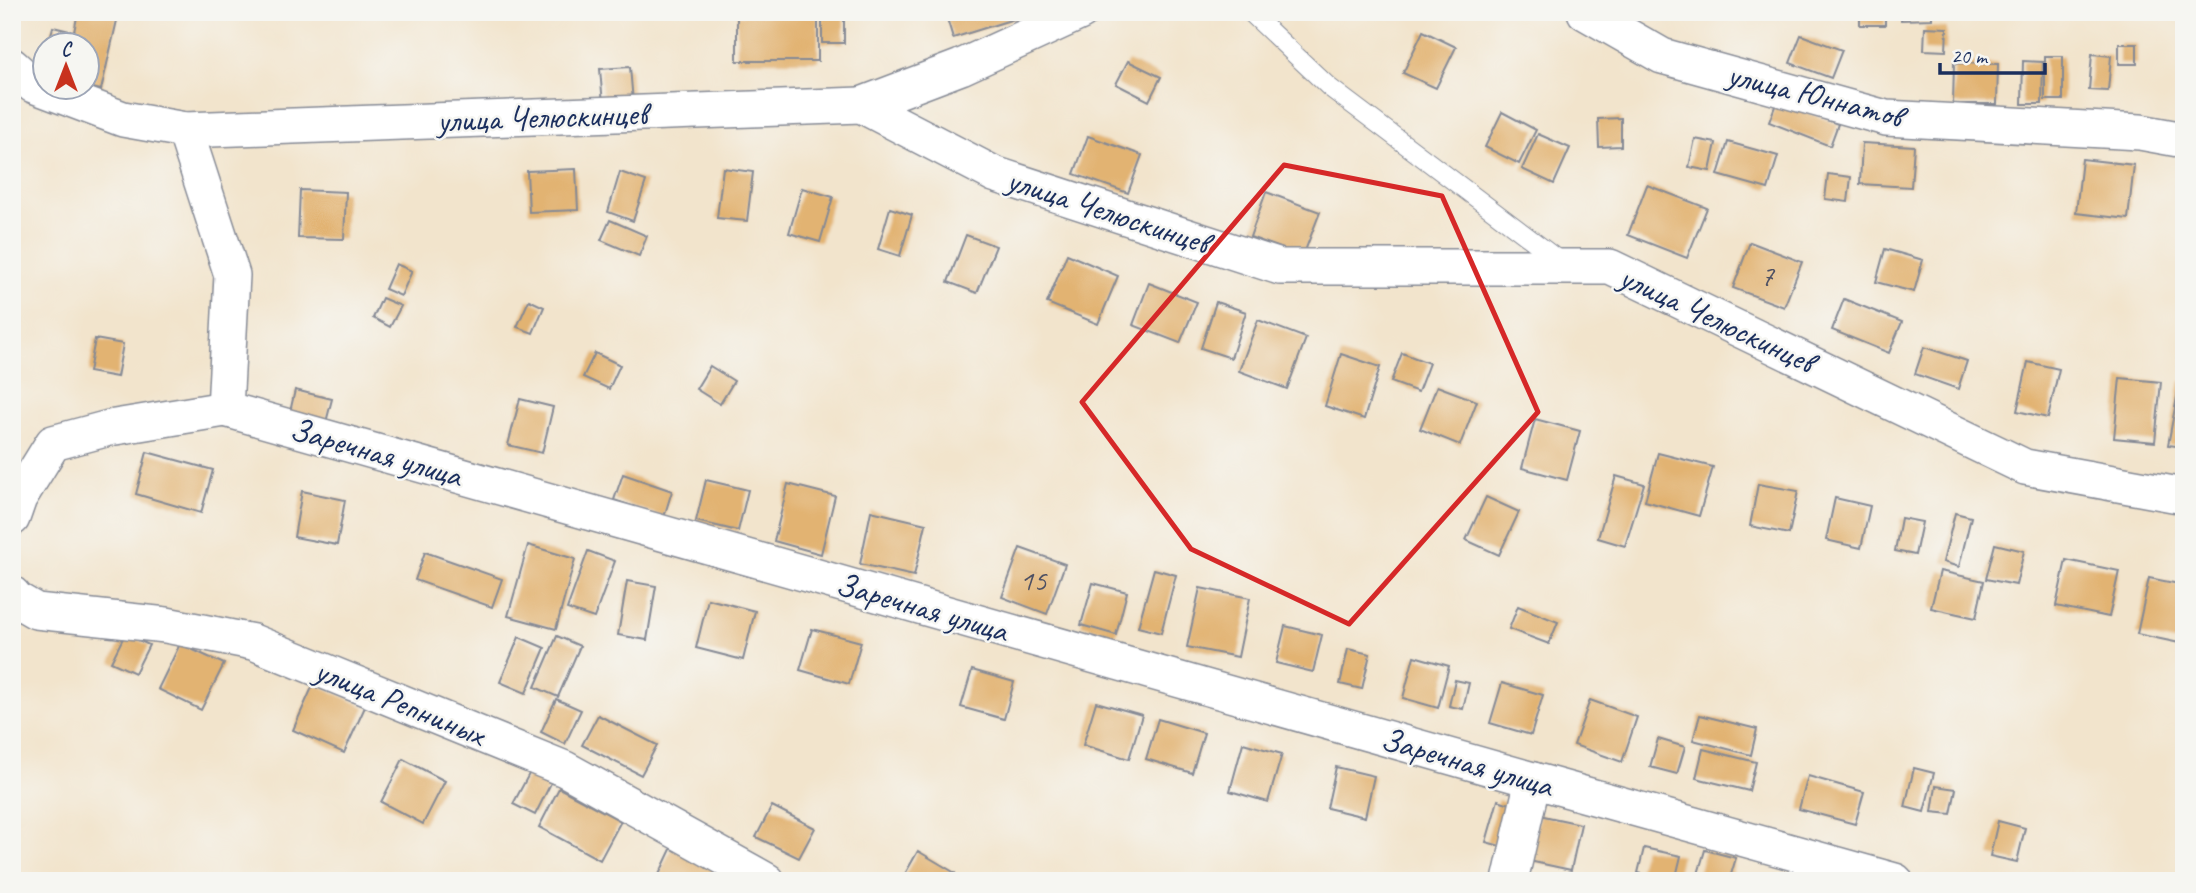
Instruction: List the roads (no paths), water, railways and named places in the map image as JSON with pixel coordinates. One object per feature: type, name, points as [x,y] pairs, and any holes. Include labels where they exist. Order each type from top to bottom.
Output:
[{"type":"street","points":[[861,105],[961,67],[1081,12]]},
{"type":"street","name":"улица Юннатов","points":[[1585,12],[1662,55],[1886,118],[2140,132],[2184,140]]},
{"type":"street","name":"улица Челюскинцев","points":[[12,66],[33,85],[123,119],[186,130],[861,105],[993,174],[1280,267],[1609,267],[2025,467],[2184,496]]},
{"type":"street","points":[[12,518],[19,498],[53,443],[109,428],[225,409],[232,275],[186,130]]},
{"type":"street","name":"Заречная улица","points":[[225,409],[1895,881]]},
{"type":"street","name":"улица Репниных","points":[[12,594],[36,611],[166,625],[253,642],[565,769],[767,881]]},
{"type":"street","points":[[1510,881],[1533,780]]},
{"type":"lane","points":[[1250,12],[1329,87],[1567,267]]}]
